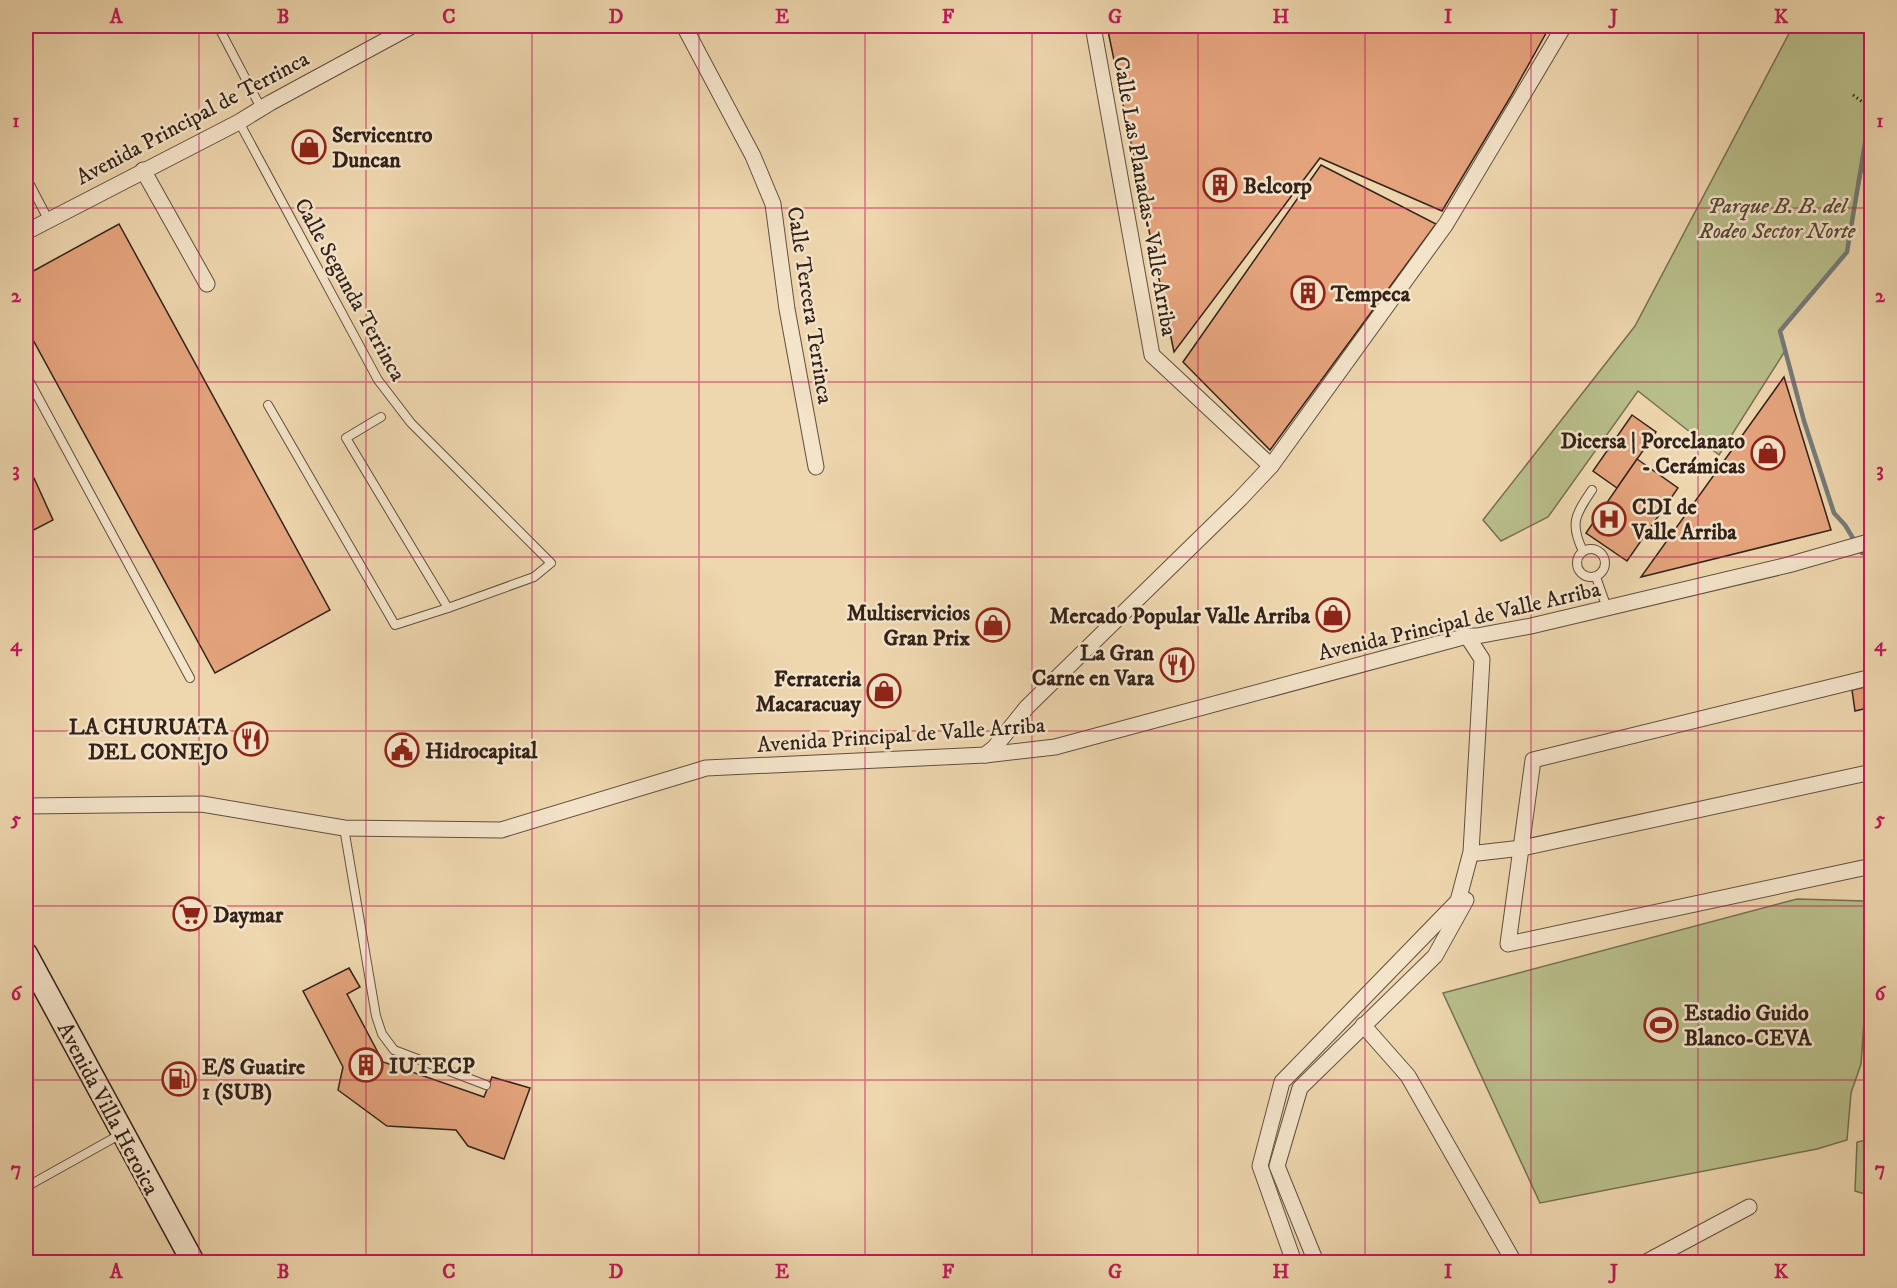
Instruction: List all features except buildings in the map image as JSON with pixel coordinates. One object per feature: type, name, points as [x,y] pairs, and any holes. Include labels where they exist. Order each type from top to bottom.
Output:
[{"type":"main road","name":"Avenida Villa Heroica","points":[[26,954],[193,1263]]},
{"type":"street","name":"Avenida Principal de Terrinca","points":[[26,232],[239,122],[412,26]]},
{"type":"street","name":"Calle Tercera Terrinca","points":[[684,26],[753,156],[773,204],[787,309],[816,467]]},
{"type":"street","name":"Calle Las Planadas- Valle Arriba","points":[[1093,26],[1152,354],[1271,466]]},
{"type":"street","points":[[985,755],[994,748],[1027,707],[1271,466],[1446,224],[1564,26]]},
{"type":"street","points":[[143,170],[207,284]]},
{"type":"street","name":"Avenida Principal de Valle Arriba","points":[[26,806],[202,804],[344,828],[501,830],[706,768],[985,755],[1055,747],[1472,636],[1531,626],[1607,608],[1788,565],[1872,541]]},
{"type":"street","points":[[1316,1263],[1277,1166],[1300,1088],[1435,956],[1465,903],[1478,853],[1484,804],[1490,690],[1489,656],[1472,636]]},
{"type":"street","points":[[1294,1263],[1260,1166],[1282,1082],[1458,901],[1471,852],[1482,659],[1472,636]]},
{"type":"street","points":[[1872,677],[1533,760],[1508,944],[1872,866]]},
{"type":"street","points":[[1478,853],[1522,848],[1872,771]]},
{"type":"street","points":[[1363,1025],[1408,1076],[1514,1263]]},
{"type":"street","points":[[1646,1263],[1749,1207]]},
{"type":"lane","points":[[218,26],[261,108]]},
{"type":"lane","name":"Calle Segunda Terrinca","points":[[239,122],[378,380],[411,423],[551,563],[534,576],[448,608]]},
{"type":"lane","points":[[26,177],[48,219]]},
{"type":"lane","points":[[26,375],[190,678]]},
{"type":"lane","points":[[268,405],[394,625],[448,608],[346,438],[381,417]]},
{"type":"lane","points":[[1583,551],[1576,536],[1575,523],[1578,510],[1592,490]]},
{"type":"lane","points":[[1593,549],[1598,551],[1604,559],[1604,570],[1596,577],[1586,577],[1578,570],[1576,559],[1583,551],[1593,549]]},
{"type":"lane","points":[[1596,577],[1607,608]]},
{"type":"lane","points":[[344,828],[376,1016],[382,1034],[394,1050],[486,1085]]},
{"type":"lane","points":[[26,1187],[122,1133]]},
{"type":"path","points":[[1853,95],[1872,109]]},
{"type":"green space","name":"Parque B. B. del Rodeo Sector Norte","points":[[1793,26],[1871,26],[1871,123],[1847,252],[1780,331],[1785,351],[1719,455],[1638,391],[1548,517],[1501,541],[1483,520],[1635,326]]},
{"type":"green space","name":"Estadio Guido Blanco-CEVA","points":[[1797,899],[1864,901],[1866,994],[1861,1064],[1851,1093],[1847,1140],[1817,1149],[1540,1203],[1443,993]]},
{"type":"green space","points":[[1872,1139],[1871,1211],[1868,1195],[1855,1191],[1857,1142]]},
{"type":"waterway","points":[[1872,120],[1865,143],[1847,252],[1780,331],[1804,421],[1834,513],[1845,525],[1862,553],[1872,550]]},
{"type":"place","name":"Servicentro Duncan","points":[[309,147]]},
{"type":"place","name":"Belcorp","points":[[1220,185]]},
{"type":"place","name":"Tempeca","points":[[1308,293]]},
{"type":"place","name":"Dicersa | Porcelanato - Cerámicas","points":[[1768,453]]},
{"type":"place","name":"CDI de Valle Arriba","points":[[1609,519]]},
{"type":"place","name":"Mercado Popular Valle Arriba","points":[[1333,615]]},
{"type":"place","name":"Multiservicios Gran Prix","points":[[993,625]]},
{"type":"place","name":"La Gran Carne en Vara","points":[[1177,665]]},
{"type":"place","name":"Ferrateria Macaracuay","points":[[884,691]]},
{"type":"place","name":"LA CHURUATA DEL CONEJO","points":[[251,739]]},
{"type":"place","name":"Hidrocapital","points":[[402,750]]},
{"type":"place","name":"Daymar","points":[[190,914]]},
{"type":"place","name":"Estadio Guido Blanco-CEVA","points":[[1661,1025]]},
{"type":"place","name":"IUTECP","points":[[366,1065]]},
{"type":"place","name":"E/S Guatire 1 (SUB)","points":[[179,1079]]}]
